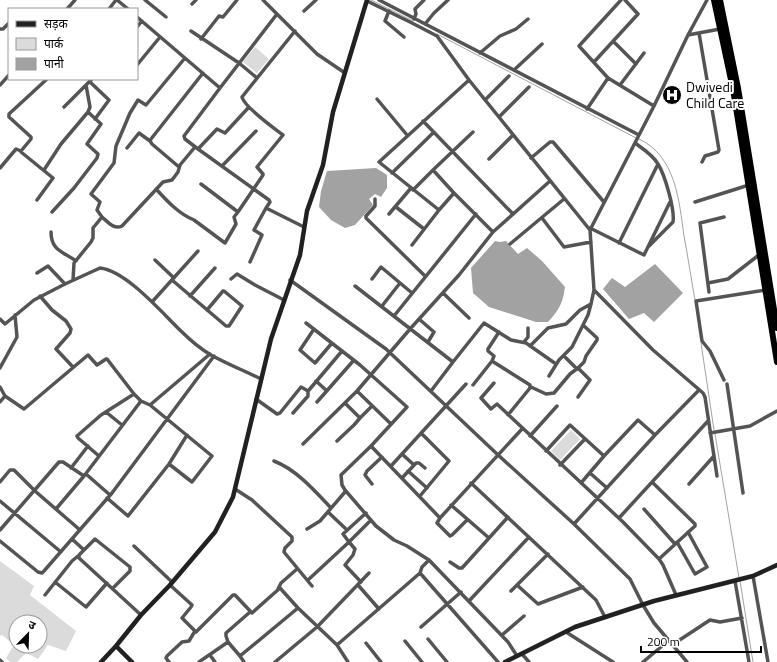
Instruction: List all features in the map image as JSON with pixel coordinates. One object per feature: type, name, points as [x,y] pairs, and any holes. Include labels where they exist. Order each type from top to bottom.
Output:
[{"type":"highway","points":[[714,0],[733,89],[760,254],[771,290],[777,362]]},
{"type":"highway","points":[[720,0],[738,88],[777,328]]},
{"type":"street","points":[[69,8],[75,0]]},
{"type":"street","points":[[110,8],[117,0],[127,8]]},
{"type":"street","points":[[145,0],[166,17]]},
{"type":"street","points":[[192,4],[196,0]]},
{"type":"street","points":[[201,39],[219,16],[223,17],[237,0]]},
{"type":"street","points":[[263,0],[317,54],[345,74]]},
{"type":"street","points":[[304,11],[316,0]]},
{"type":"street","points":[[379,0],[639,135]]},
{"type":"street","points":[[414,19],[416,14],[415,9],[424,0]]},
{"type":"street","points":[[424,24],[434,12],[448,0]]},
{"type":"street","points":[[621,0],[580,45],[608,78],[654,106]]},
{"type":"street","points":[[594,62],[638,14],[625,0]]},
{"type":"street","points":[[549,376],[556,364],[572,347],[583,326],[591,304],[594,290],[590,229],[707,0]]},
{"type":"street","points":[[101,662],[141,615],[171,584],[215,532],[233,496],[271,339],[290,280],[300,255],[306,211],[323,165],[333,112],[367,1],[437,36],[469,80],[564,199],[590,229],[643,255],[645,254],[671,201]]},
{"type":"street","points":[[389,11],[385,21],[404,37]]},
{"type":"street","points":[[250,262],[262,235],[254,231],[270,200],[252,189],[185,139],[184,136],[277,14]]},
{"type":"street","points":[[138,18],[220,88]]},
{"type":"street","points":[[480,53],[500,36],[516,29],[528,19]]},
{"type":"street","points":[[138,26],[142,21]]},
{"type":"street","points":[[688,35],[720,29]]},
{"type":"street","points":[[191,31],[239,63],[257,78]]},
{"type":"street","points":[[156,189],[188,218],[194,220],[225,243],[236,224],[234,217],[263,174],[257,167],[283,135],[243,102],[242,98],[295,31]]},
{"type":"street","points":[[699,33],[719,150],[718,152],[706,156],[702,162]]},
{"type":"street","points":[[138,64],[160,37]]},
{"type":"street","points":[[613,41],[636,64]]},
{"type":"street","points":[[514,70],[542,44]]},
{"type":"street","points":[[620,85],[644,53]]},
{"type":"street","points":[[185,58],[146,105],[138,100],[130,113],[116,146],[114,162],[91,194],[100,202],[97,210],[102,217],[114,227],[119,228],[127,222],[163,182],[172,180],[178,172],[179,167],[217,129],[225,133],[249,107]]},
{"type":"street","points":[[150,141],[203,73]]},
{"type":"street","points":[[0,85],[8,76]]},
{"type":"street","points":[[485,100],[509,76]]},
{"type":"street","points":[[587,109],[608,78]]},
{"type":"street","points":[[21,151],[31,137],[9,117],[8,114],[45,80]]},
{"type":"street","points":[[64,107],[91,80],[109,100],[95,118]]},
{"type":"street","points":[[439,210],[379,162],[469,80]]},
{"type":"street","points":[[44,170],[61,144],[88,112],[90,107],[86,85]]},
{"type":"street","points":[[499,117],[529,87]]},
{"type":"street","points":[[377,99],[408,135]]},
{"type":"street","points":[[52,212],[74,188],[97,158],[98,154],[87,144],[101,126],[101,123],[88,112]]},
{"type":"street","points":[[423,121],[513,214]]},
{"type":"street","points":[[222,166],[256,131]]},
{"type":"street","points":[[127,148],[139,132],[179,167]]},
{"type":"street","points":[[392,173],[434,132]]},
{"type":"street","points":[[389,214],[412,189],[473,132]]},
{"type":"street","points":[[488,159],[513,135]]},
{"type":"street","points":[[531,158],[550,142],[553,142],[604,202]]},
{"type":"street","points":[[635,142],[658,164],[662,172],[671,201],[674,222],[648,247]]},
{"type":"street","points":[[0,168],[16,149],[21,151],[44,170],[53,178],[37,200]]},
{"type":"street","points":[[619,243],[658,164]]},
{"type":"street","points":[[433,170],[493,232]]},
{"type":"street","points":[[303,444],[357,391],[410,328],[443,293],[493,232],[550,181]]},
{"type":"street","points":[[201,184],[238,212]]},
{"type":"street","points":[[695,202],[749,185]]},
{"type":"street","points":[[412,245],[454,193]]},
{"type":"street","points":[[375,199],[375,206],[366,218],[425,276]]},
{"type":"street","points":[[510,244],[564,199]]},
{"type":"street","points":[[396,207],[424,229]]},
{"type":"street","points":[[266,208],[304,227]]},
{"type":"street","points":[[394,316],[476,214]]},
{"type":"street","points":[[73,280],[74,265],[91,242],[93,238],[93,228],[102,217]]},
{"type":"street","points":[[709,292],[700,223],[724,217]]},
{"type":"street","points":[[542,218],[564,247],[591,242]]},
{"type":"street","points":[[51,232],[52,242],[57,249],[76,261]]},
{"type":"street","points":[[152,302],[198,251]]},
{"type":"street","points":[[708,283],[728,279],[760,254]]},
{"type":"street","points":[[155,260],[190,296],[227,327],[242,306],[224,291],[207,310]]},
{"type":"street","points":[[37,273],[48,266],[65,284]]},
{"type":"street","points":[[372,279],[381,267],[412,293]]},
{"type":"street","points":[[0,320],[5,324],[40,296],[100,268],[105,268],[117,273],[152,302],[184,334],[212,355],[261,379]]},
{"type":"street","points":[[190,296],[215,268]]},
{"type":"street","points":[[231,280],[237,274],[254,285],[284,300]]},
{"type":"street","points":[[290,280],[390,352],[446,406],[574,524],[630,579],[654,623],[687,662]]},
{"type":"street","points":[[382,306],[400,283]]},
{"type":"street","points":[[355,286],[453,362]]},
{"type":"street","points":[[594,290],[653,350],[703,393],[705,397],[708,422],[713,433],[717,476]]},
{"type":"street","points":[[724,380],[710,351],[702,341],[696,301],[771,290]]},
{"type":"street","points":[[443,293],[469,318]]},
{"type":"street","points":[[40,296],[52,310],[66,321],[71,330],[70,334],[56,349],[73,367]]},
{"type":"street","points":[[530,346],[548,328],[566,324],[580,310],[591,304]]},
{"type":"street","points":[[0,368],[17,337],[16,315]]},
{"type":"street","points":[[419,319],[434,332],[428,342]]},
{"type":"street","points":[[306,323],[354,360],[407,406],[371,446],[341,475],[342,485],[345,490],[371,520],[392,539],[429,560],[520,655],[529,662]]},
{"type":"street","points":[[431,391],[483,323],[511,340],[524,342],[556,364]]},
{"type":"street","points":[[492,361],[530,387],[546,394],[554,393],[570,374],[578,369],[584,362],[586,356],[598,340],[583,326]]},
{"type":"street","points":[[524,342],[528,337],[528,328]]},
{"type":"street","points":[[314,329],[300,350],[315,363],[332,343]]},
{"type":"street","points":[[473,385],[492,361],[494,356],[488,351],[488,349],[499,332]]},
{"type":"street","points":[[293,413],[308,396],[308,391],[342,351]]},
{"type":"street","points":[[150,405],[212,355]]},
{"type":"street","points":[[0,541],[38,572],[42,573],[109,496],[212,355]]},
{"type":"street","points":[[0,387],[5,396],[24,409],[86,356],[89,356],[97,365],[107,359],[141,401],[150,405],[167,418],[211,454],[212,457],[192,482],[169,464]]},
{"type":"street","points":[[564,356],[590,380],[578,397]]},
{"type":"street","points":[[317,402],[354,360]]},
{"type":"street","points":[[316,381],[327,391]]},
{"type":"street","points":[[494,383],[481,398],[491,409],[497,404],[560,465],[619,518],[659,559],[676,595]]},
{"type":"street","points":[[391,466],[466,384]]},
{"type":"street","points":[[727,384],[743,493]]},
{"type":"street","points":[[508,415],[530,387]]},
{"type":"street","points":[[256,399],[279,414],[301,388],[308,391]]},
{"type":"street","points":[[574,524],[655,435],[699,390]]},
{"type":"street","points":[[357,391],[391,424]]},
{"type":"street","points":[[100,456],[77,436],[106,412],[134,394]]},
{"type":"street","points":[[0,402],[5,396]]},
{"type":"street","points":[[56,509],[100,456],[141,401]]},
{"type":"street","points":[[345,403],[360,418]]},
{"type":"street","points":[[337,441],[372,406]]},
{"type":"street","points":[[530,436],[557,406]]},
{"type":"street","points":[[713,433],[750,426],[777,411]]},
{"type":"street","points":[[106,412],[122,426]]},
{"type":"street","points":[[581,483],[638,420],[655,435]]},
{"type":"street","points":[[619,518],[708,422]]},
{"type":"street","points":[[546,451],[570,425],[604,456]]},
{"type":"street","points":[[467,520],[451,536],[437,523],[451,505],[522,429]]},
{"type":"street","points":[[420,433],[449,461],[420,496]]},
{"type":"street","points":[[0,530],[59,462],[63,462],[85,475],[109,496],[128,516],[169,464],[188,435]]},
{"type":"street","points":[[560,465],[585,439]]},
{"type":"street","points":[[71,468],[88,446]]},
{"type":"street","points":[[371,446],[440,518]]},
{"type":"street","points":[[402,454],[414,465]]},
{"type":"street","points":[[689,484],[714,456]]},
{"type":"street","points":[[372,484],[365,475],[367,471],[382,457]]},
{"type":"street","points":[[274,461],[283,465],[298,476],[347,530]]},
{"type":"street","points":[[402,478],[416,463],[419,463],[425,468]]},
{"type":"street","points":[[0,482],[13,469],[35,491],[80,530]]},
{"type":"street","points":[[408,471],[427,488]]},
{"type":"street","points":[[590,473],[606,488]]},
{"type":"street","points":[[652,482],[695,522],[695,526],[659,559]]},
{"type":"street","points":[[471,483],[583,587],[596,600],[605,617]]},
{"type":"street","points":[[235,489],[252,500],[292,537],[292,541],[285,548],[284,552],[312,586]]},
{"type":"street","points":[[307,529],[320,521],[345,490]]},
{"type":"street","points":[[0,501],[61,552]]},
{"type":"street","points":[[451,505],[489,538]]},
{"type":"street","points":[[644,509],[676,543],[695,574],[707,567],[688,532]]},
{"type":"street","points":[[366,513],[342,534],[355,549],[353,555],[345,565],[379,609]]},
{"type":"street","points":[[450,562],[459,568],[462,568],[508,517]]},
{"type":"street","points":[[308,580],[371,520]]},
{"type":"street","points":[[469,601],[529,537]]},
{"type":"street","points":[[72,539],[84,550]]},
{"type":"street","points":[[45,595],[72,562],[95,539],[130,567],[130,571],[113,588]]},
{"type":"street","points":[[134,546],[192,605],[182,618],[195,631]]},
{"type":"street","points":[[511,591],[548,554]]},
{"type":"street","points":[[78,556],[141,615]]},
{"type":"street","points":[[337,645],[420,573],[422,567],[429,560]]},
{"type":"street","points":[[505,662],[575,627],[676,595],[753,576],[777,565]]},
{"type":"street","points":[[244,662],[228,642],[226,634],[250,612],[253,612],[297,569]]},
{"type":"street","points":[[275,662],[317,626],[369,573]]},
{"type":"street","points":[[420,573],[498,662]]},
{"type":"street","points":[[753,576],[768,662]]},
{"type":"street","points":[[736,580],[749,662]]},
{"type":"street","points":[[55,582],[86,607],[107,583]]},
{"type":"street","points":[[517,584],[538,604],[583,587]]},
{"type":"street","points":[[278,589],[282,589],[298,608],[337,645],[348,662]]},
{"type":"street","points":[[421,627],[461,592]]},
{"type":"street","points":[[169,662],[166,657],[182,642],[189,641],[195,631],[197,632],[234,594],[250,612]]},
{"type":"street","points":[[240,656],[298,608]]},
{"type":"street","points":[[502,635],[524,616]]},
{"type":"street","points":[[672,645],[710,620],[720,622],[742,618]]},
{"type":"street","points":[[566,632],[613,662]]},
{"type":"street","points":[[428,639],[447,662]]},
{"type":"street","points":[[405,641],[422,662]]},
{"type":"street","points":[[643,662],[668,641]]},
{"type":"street","points":[[199,662],[228,642]]},
{"type":"street","points":[[366,643],[381,662]]},
{"type":"street","points":[[116,646],[132,662]]},
{"type":"street","points":[[210,655],[215,662]]},
{"type":"green space","points":[[255,47],[269,59],[257,73],[243,62]]},
{"type":"green space","points":[[571,430],[580,439],[560,460],[551,451]]},
{"type":"green space","points":[[0,561],[34,586],[30,595],[76,631],[66,651],[48,645],[48,614],[8,614],[8,640],[2,635],[0,636]]},
{"type":"green space","points":[[8,654],[25,654],[17,662],[10,662],[6,658]]},
{"type":"green space","points":[[28,654],[42,654],[38,659]]},
{"type":"water","points":[[376,168],[387,175],[387,188],[381,197],[375,194],[369,199],[373,205],[355,225],[345,228],[331,220],[319,207],[321,191],[327,171]]},
{"type":"water","points":[[495,241],[506,241],[518,254],[527,248],[542,261],[565,287],[560,306],[548,322],[536,322],[489,307],[473,293],[471,268]]},
{"type":"water","points":[[655,264],[683,293],[654,322],[644,313],[629,319],[603,289],[612,278],[625,287]]},
{"type":"waterway","points":[[371,0],[413,21]]},
{"type":"waterway","points":[[437,34],[636,138]]},
{"type":"waterway","points":[[639,139],[661,156],[674,181],[680,208],[695,300]]},
{"type":"waterway","points":[[701,343],[714,430]]},
{"type":"waterway","points":[[715,434],[739,578]]},
{"type":"waterway","points":[[740,581],[753,662]]},
{"type":"place","name":"Dwivedi Child Care","points":[[672,95]]}]
